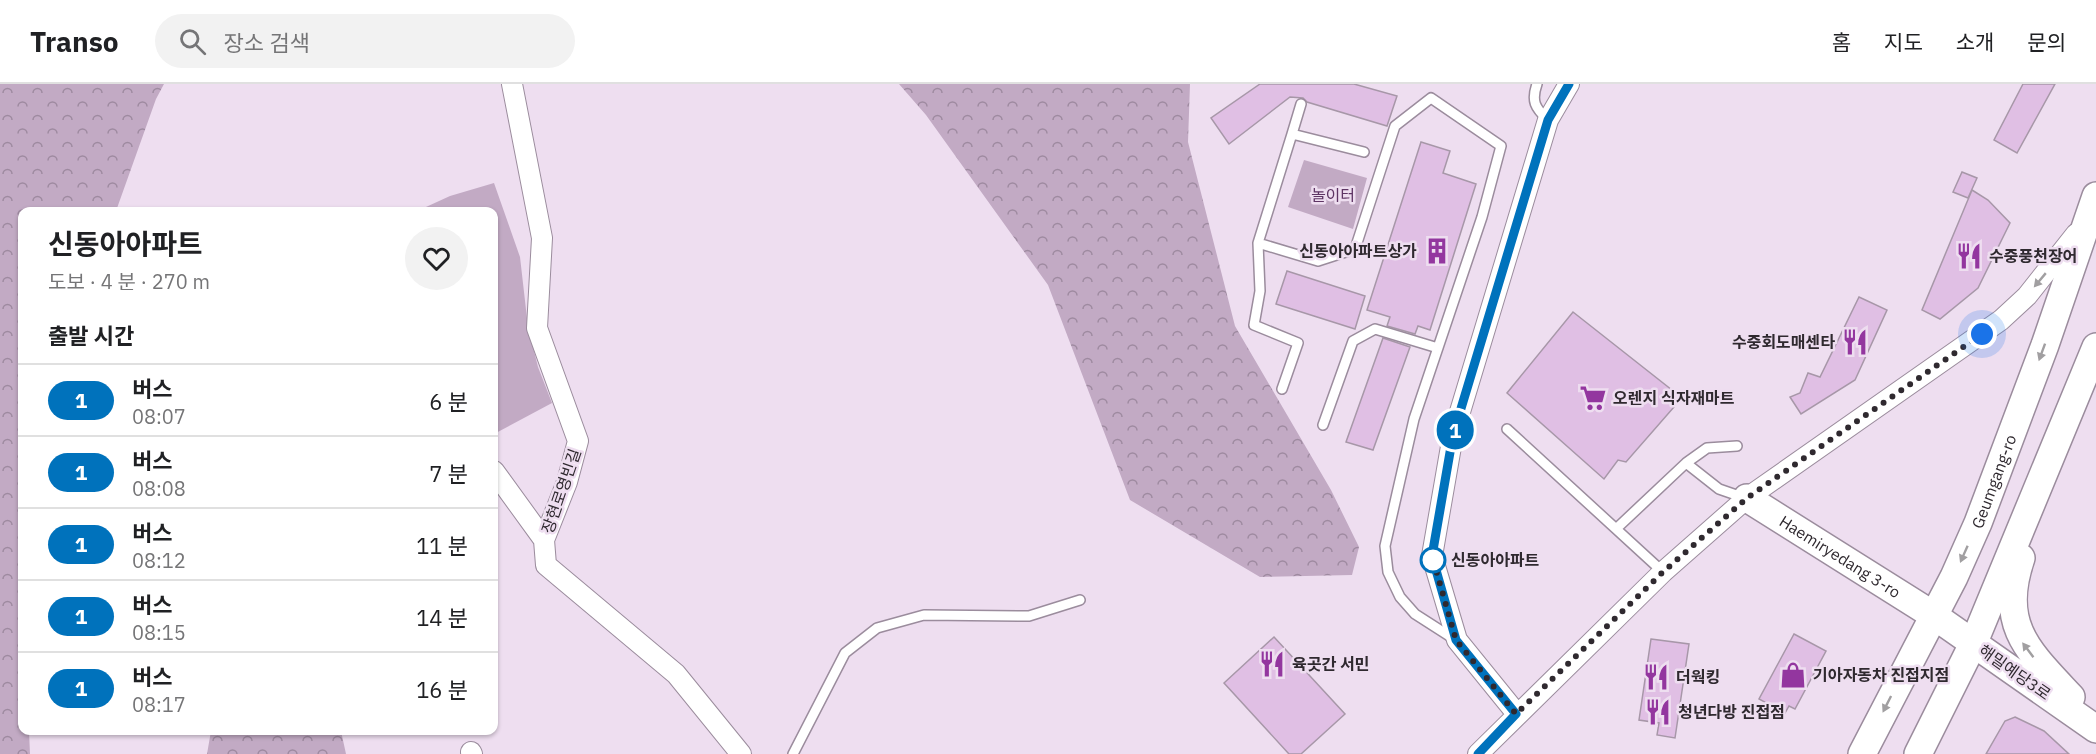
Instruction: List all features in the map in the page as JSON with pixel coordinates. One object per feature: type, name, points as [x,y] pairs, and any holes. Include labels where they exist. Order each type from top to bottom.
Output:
[{"type":"main road","name":"Geumgang-ro","points":[[1862,754],[1978,523],[2045,345],[2092,207]]},
{"type":"main road","points":[[1918,754],[1974,642],[2096,347]]},
{"type":"main road","points":[[2072,408],[2015,575],[2015,618],[2026,647],[2096,724]]},
{"type":"main road","name":"Haemiryedang 3-ro","points":[[1747,498],[1933,615]]},
{"type":"main road","name":"해밀예당3로","points":[[1933,615],[2096,729]]},
{"type":"street","name":"장현로영빈길","points":[[512,84],[543,238],[537,328],[578,441],[567,482],[544,540],[546,565],[676,674],[741,754]]},
{"type":"street","points":[[1516,714],[1456,640],[1432,556],[1453,435],[1548,120],[1569,84]]},
{"type":"street","points":[[1478,754],[1516,714],[1663,572],[1747,498],[2001,320],[2034,288],[2092,207]]},
{"type":"street","points":[[498,477],[544,540]]},
{"type":"lane","points":[[1537,84],[1533,96],[1536,109],[1548,120]]},
{"type":"lane","points":[[1258,243],[1318,261],[1354,249],[1395,126],[1431,98],[1501,146],[1482,218],[1414,419],[1384,546],[1388,573],[1400,597],[1414,614],[1456,640]]},
{"type":"lane","points":[[1282,389],[1298,343],[1254,325],[1260,291],[1258,243],[1300,104]]},
{"type":"lane","points":[[1292,134],[1364,152]]},
{"type":"lane","points":[[1323,425],[1353,341],[1375,329],[1438,348]]},
{"type":"lane","points":[[1507,429],[1663,572]]},
{"type":"lane","points":[[1617,528],[1686,463],[1707,448],[1737,446]]},
{"type":"lane","points":[[1686,463],[1719,489],[1747,498]]},
{"type":"lane","points":[[793,754],[844,653],[877,628],[924,615],[1029,616],[1080,600]]},
{"type":"green space","points":[[0,84],[164,84],[156,99],[117,207],[18,207],[18,735],[29,735],[30,754],[0,754]]},
{"type":"green space","points":[[899,84],[1190,84],[1188,142],[1235,326],[1331,490],[1359,547],[1352,575],[1260,577],[1130,500],[1048,285],[926,115]]},
{"type":"green space","name":"놀이터","points":[[1304,160],[1367,178],[1353,229],[1288,207]]},
{"type":"green space","points":[[494,183],[520,257],[528,327],[538,367],[552,403],[498,432],[498,207],[426,207],[450,196]]},
{"type":"green space","points":[[210,735],[342,735],[346,754],[207,754]]},
{"type":"building","points":[[1260,84],[1354,84],[1397,96],[1387,126],[1307,102],[1303,98],[1290,97],[1229,144],[1211,118]]},
{"type":"building","points":[[2023,84],[2055,84],[2017,153],[1994,140]]},
{"type":"building","points":[[1421,142],[1450,151],[1443,173],[1476,184],[1430,330],[1418,326],[1415,334],[1387,326],[1390,317],[1367,310]]},
{"type":"building","points":[[1962,172],[1977,178],[1968,198],[1953,192]]},
{"type":"building","name":"수중풍천장어","points":[[1972,190],[1988,200],[2010,223],[1978,288],[1940,319],[1922,310]]},
{"type":"building","points":[[1287,271],[1365,296],[1355,329],[1276,304]]},
{"type":"building","name":"수중회도매센타","points":[[1859,297],[1887,310],[1855,380],[1801,414],[1790,397],[1800,393],[1808,373],[1820,377]]},
{"type":"building","name":"오렌지 식자재마트","points":[[1573,312],[1677,394],[1669,401],[1674,407],[1626,462],[1618,460],[1604,479],[1507,393]]},
{"type":"building","points":[[1383,338],[1410,347],[1373,450],[1346,442]]},
{"type":"building","name":"기아자동차 진접지점","points":[[1794,634],[1826,651],[1795,709],[1789,706],[1785,713],[1759,699]]},
{"type":"building","points":[[1274,637],[1345,714],[1301,754],[1289,754],[1224,683]]},
{"type":"building","points":[[1651,639],[1689,644],[1675,738],[1657,735],[1659,723],[1639,720]]},
{"type":"building","points":[[2015,717],[2044,731],[2069,754],[1986,754],[2005,721]]},
{"type":"bus line","name":"1","points":[[1478,754],[1516,714],[1456,640],[1432,556],[1453,435],[1550,113],[1569,84]]},
{"type":"place","name":"신동아아파트상가","points":[[1437,251]]},
{"type":"place","name":"수중풍천장어","points":[[1969,256]]},
{"type":"place","name":"수중회도매센타","points":[[1855,342]]},
{"type":"place","name":"오렌지 식자재마트","points":[[1593,398]]},
{"type":"place","name":"신동아아파트","points":[[1433,560]]},
{"type":"place","name":"육곳간 서민","points":[[1272,664]]},
{"type":"place","name":"기아자동차 진접지점","points":[[1793,675]]},
{"type":"place","name":"더웍킹","points":[[1656,677]]},
{"type":"place","name":"청년다방 진접점","points":[[1658,712]]},
{"type":"route","points":[[1433,560],[1432,556],[1456,640],[1516,714],[1663,572],[1747,498],[1982,334]]}]
